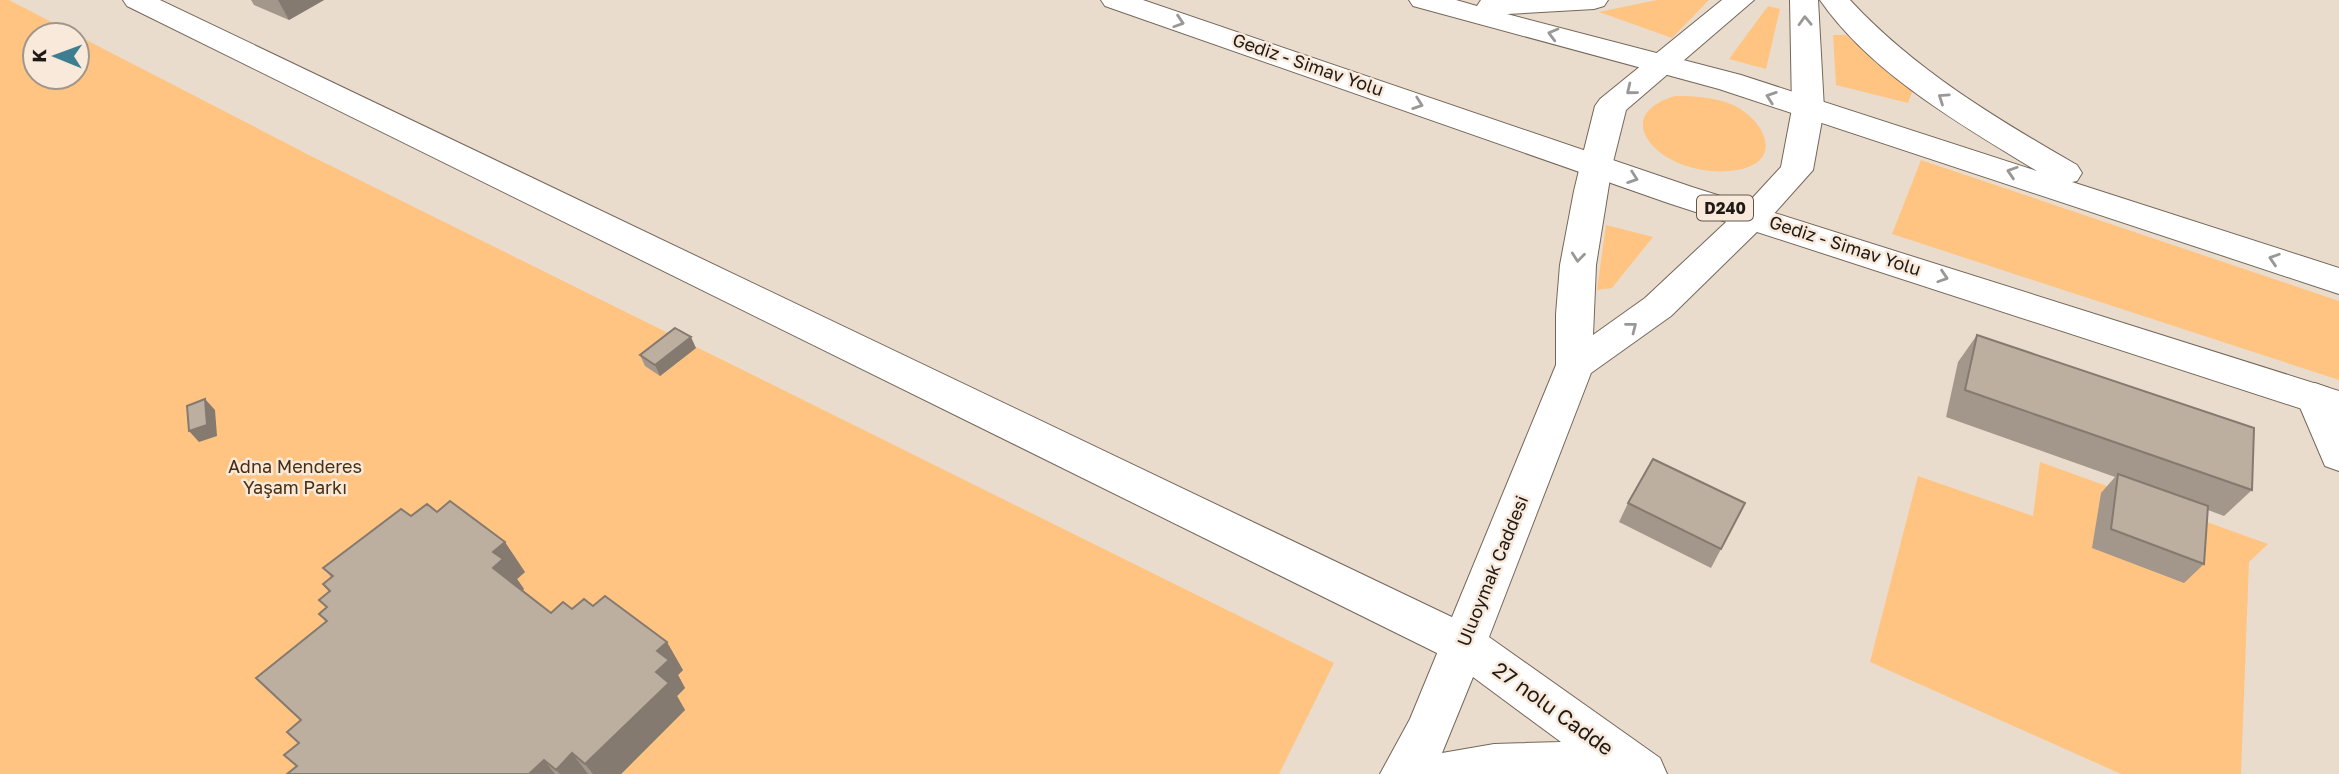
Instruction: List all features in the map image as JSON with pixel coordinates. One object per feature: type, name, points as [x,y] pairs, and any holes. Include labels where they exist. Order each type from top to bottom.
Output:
[{"type":"main road","name":"27 nolu Cadde","points":[[137,0],[1463,644],[1640,772]]},
{"type":"main road","name":"Gediz - Simav Yolu","points":[[1115,0],[1595,166],[2327,402]]},
{"type":"main road","points":[[1435,3],[1594,0]]},
{"type":"main road","points":[[1575,365],[1573,319],[1582,227],[1611,106],[1740,0]]},
{"type":"main road","points":[[1575,365],[1622,335],[1658,307],[1797,170],[1808,109],[1804,0]]},
{"type":"main road","points":[[1834,0],[1874,42],[1920,82],[2007,139],[2127,210]]},
{"type":"main road","points":[[1435,3],[1665,63],[2127,210],[2339,281]]},
{"type":"main road","name":"Uluoymak Caddesi","points":[[1404,774],[1428,732],[1575,365]]},
{"type":"main road","points":[[2327,402],[2339,455]]},
{"type":"main road","points":[[1446,774],[1503,765],[1550,763],[1640,772]]},
{"type":"green space","name":"Adna Menderes Yaşam Parkı","points":[[0,0],[9,0],[50,21],[21,21],[21,91],[91,91],[91,42],[309,155],[1334,663],[1279,774],[0,774]]},
{"type":"green space","points":[[1657,0],[1709,0],[1672,38],[1599,12]]},
{"type":"green space","points":[[1768,6],[1780,9],[1766,69],[1729,59]]},
{"type":"green space","points":[[1833,35],[1846,35],[1913,90],[1908,103],[1836,85]]},
{"type":"green space","points":[[1675,96],[1719,100],[1744,112],[1754,120],[1765,140],[1761,159],[1752,166],[1737,170],[1710,171],[1683,165],[1657,150],[1644,131],[1643,121],[1648,111],[1658,103]]},
{"type":"green space","points":[[1921,160],[2339,301],[2339,380],[1892,234]]},
{"type":"green space","points":[[1606,225],[1653,237],[1612,288],[1597,290]]},
{"type":"green space","points":[[2040,462],[2268,544],[2249,562],[2241,774],[2121,774],[1870,662],[1918,476],[2033,516]]},
{"type":"building","points":[[675,328],[691,337],[655,365],[640,355]]},
{"type":"building","points":[[1977,335],[2254,428],[2252,490],[1965,390]]},
{"type":"building","points":[[205,399],[207,425],[189,431],[187,406]]},
{"type":"building","points":[[1653,459],[1745,503],[1721,549],[1628,503]]},
{"type":"building","points":[[2118,474],[2208,506],[2204,564],[2111,529]]},
{"type":"building","points":[[450,501],[505,542],[493,552],[503,559],[493,568],[551,613],[563,602],[572,609],[584,599],[593,606],[605,596],[667,642],[657,651],[669,660],[656,672],[669,683],[585,764],[572,753],[556,770],[544,760],[529,774],[287,774],[297,766],[284,755],[299,743],[287,732],[301,720],[256,678],[327,621],[319,614],[327,607],[319,600],[330,591],[323,584],[333,576],[323,568],[401,509],[411,516],[427,504],[437,512]]}]
